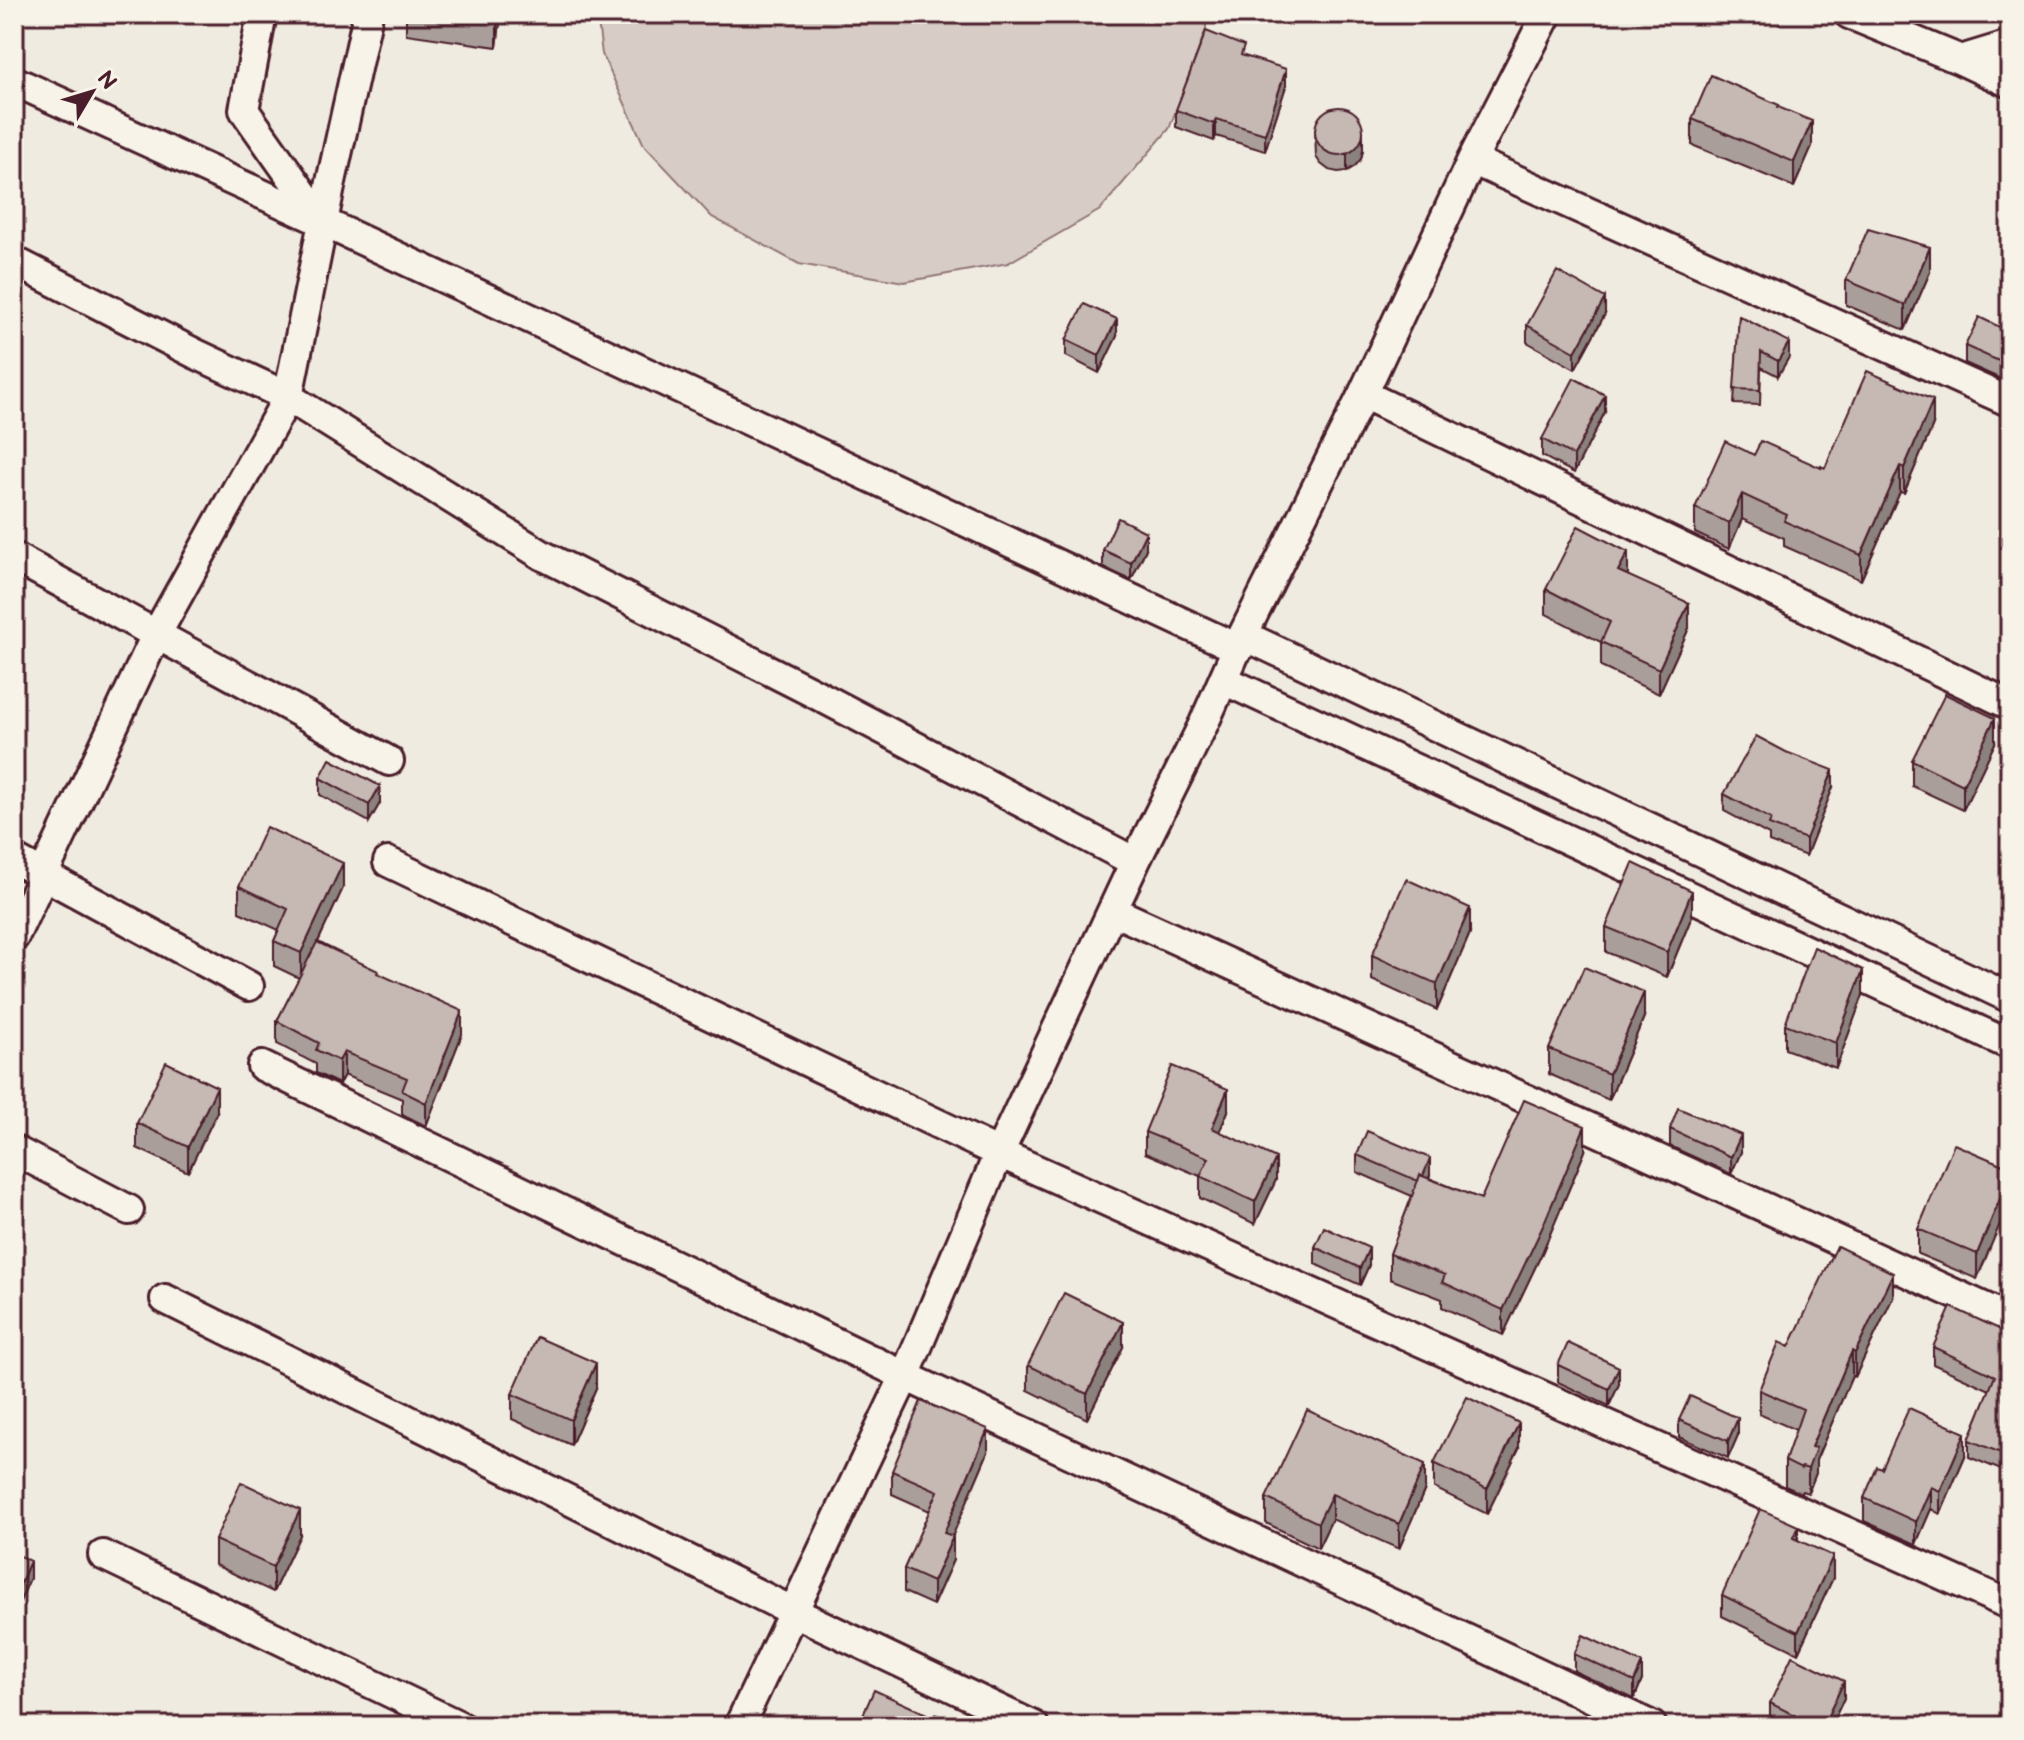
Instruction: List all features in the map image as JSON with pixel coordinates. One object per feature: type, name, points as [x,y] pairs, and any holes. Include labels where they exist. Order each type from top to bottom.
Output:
[{"type":"street","points":[[262,14],[244,110],[323,222]]},
{"type":"street","points":[[14,937],[157,633],[288,397],[368,14]]},
{"type":"street","points":[[739,1726],[905,1376],[999,1153],[1135,862],[1363,394],[1472,160],[1547,14]]},
{"type":"street","points":[[1849,14],[2010,83]]},
{"type":"street","points":[[1961,60],[2010,45]]},
{"type":"street","points":[[14,81],[1241,642],[2010,998]]},
{"type":"street","points":[[1472,160],[2010,402]]},
{"type":"street","points":[[14,261],[288,397],[542,555],[810,691],[1135,862]]},
{"type":"street","points":[[1363,394],[2010,705]]},
{"type":"street","points":[[14,557],[389,761]]},
{"type":"street","points":[[1224,680],[2010,1045]]},
{"type":"street","points":[[14,859],[249,986]]},
{"type":"street","points":[[388,862],[999,1153],[2010,1605]]},
{"type":"street","points":[[1113,911],[2010,1319]]},
{"type":"street","points":[[262,1066],[905,1376],[1652,1726]]},
{"type":"street","points":[[14,1150],[129,1210]]},
{"type":"street","points":[[165,1299],[792,1611],[1034,1726]]},
{"type":"street","points":[[103,1555],[460,1726]]},
{"type":"shaded area","points":[[597,14],[1206,14],[1206,29],[1169,129],[1100,210],[1008,263],[904,282],[799,264],[712,217],[644,145],[602,54]]},
{"type":"building","points":[[444,14],[498,14],[497,21]]},
{"type":"building","points":[[1206,31],[1244,46],[1241,55],[1286,69],[1265,134],[1216,119],[1214,124],[1176,110]]},
{"type":"building","points":[[1711,75],[1812,121],[1794,162],[1692,119]]},
{"type":"building","points":[[1339,107],[1356,114],[1363,131],[1356,148],[1339,155],[1322,148],[1315,131],[1322,114]]},
{"type":"building","points":[[1868,229],[1930,247],[1905,305],[1846,280]]},
{"type":"building","points":[[1557,271],[1605,298],[1575,352],[1527,325]]},
{"type":"building","points":[[1084,304],[1117,319],[1099,356],[1066,340]]},
{"type":"building","points":[[1739,316],[1789,342],[1778,361],[1761,352],[1760,390],[1734,389]]},
{"type":"building","points":[[1979,317],[2010,332],[2010,366],[1965,346]]},
{"type":"building","points":[[1867,371],[1933,400],[1861,555],[1784,521],[1787,515],[1742,494],[1729,523],[1695,508],[1725,441],[1754,455],[1761,441],[1825,468]]},
{"type":"building","points":[[1574,378],[1605,395],[1574,456],[1542,439]]},
{"type":"building","points":[[1118,518],[1146,532],[1131,563],[1103,550]]},
{"type":"building","points":[[1578,526],[1628,552],[1618,571],[1689,603],[1659,669],[1601,642],[1610,622],[1546,589]]},
{"type":"building","points":[[1945,694],[1995,718],[1963,785],[1912,760]]},
{"type":"building","points":[[1756,736],[1786,752],[1833,770],[1806,839],[1769,825],[1771,819],[1724,794]]},
{"type":"building","points":[[330,759],[380,786],[369,805],[320,778]]},
{"type":"building","points":[[266,827],[343,863],[301,953],[274,941],[288,909],[239,886]]},
{"type":"building","points":[[1633,863],[1692,891],[1667,952],[1606,927]]},
{"type":"building","points":[[1406,879],[1470,908],[1437,984],[1372,955]]},
{"type":"building","points":[[317,942],[462,1011],[426,1103],[402,1091],[407,1078],[344,1052],[339,1061],[316,1050],[319,1043],[277,1021]]},
{"type":"building","points":[[1814,947],[1863,970],[1836,1043],[1785,1024]]},
{"type":"building","points":[[1584,967],[1644,992],[1609,1074],[1549,1049]]},
{"type":"building","points":[[166,1062],[217,1087],[188,1147],[137,1123]]},
{"type":"building","points":[[1172,1066],[1228,1089],[1212,1128],[1276,1158],[1255,1202],[1200,1176],[1209,1158],[1145,1132]]},
{"type":"building","points":[[1524,1100],[1585,1126],[1503,1310],[1442,1282],[1445,1275],[1390,1254],[1420,1175],[1481,1199]]},
{"type":"building","points":[[1678,1108],[1741,1135],[1731,1157],[1670,1129]]},
{"type":"building","points":[[1367,1131],[1430,1158],[1423,1176],[1420,1175],[1418,1181],[1357,1155]]},
{"type":"building","points":[[1954,1144],[2010,1168],[2010,1175],[1977,1254],[1918,1229]]},
{"type":"building","points":[[1324,1227],[1369,1248],[1360,1268],[1315,1247]]},
{"type":"building","points":[[1837,1246],[1893,1273],[1855,1353],[1852,1351],[1811,1447],[1816,1448],[1808,1469],[1801,1469],[1785,1461],[1803,1409],[1759,1390],[1779,1342],[1789,1347]]},
{"type":"building","points":[[1064,1293],[1123,1322],[1087,1394],[1028,1365]]},
{"type":"building","points":[[1951,1307],[2010,1334],[2010,1445],[2006,1455],[1969,1440],[1995,1376],[1933,1347]]},
{"type":"building","points":[[537,1337],[596,1363],[571,1420],[512,1394]]},
{"type":"building","points":[[1568,1343],[1619,1367],[1609,1389],[1558,1365]]},
{"type":"building","points":[[1690,1396],[1738,1418],[1728,1441],[1679,1420]]},
{"type":"building","points":[[1467,1397],[1519,1423],[1487,1489],[1434,1463]]},
{"type":"building","points":[[921,1401],[988,1429],[944,1533],[953,1536],[933,1582],[904,1569],[938,1491],[892,1471]]},
{"type":"building","points":[[1909,1408],[1965,1433],[1940,1491],[1931,1487],[1916,1522],[1864,1498],[1877,1467],[1882,1469]]},
{"type":"building","points":[[1307,1410],[1425,1464],[1399,1524],[1332,1494],[1318,1523],[1266,1498]]},
{"type":"building","points":[[241,1482],[300,1510],[273,1567],[215,1540]]},
{"type":"building","points":[[1760,1509],[1798,1526],[1793,1538],[1833,1556],[1798,1632],[1722,1595]]},
{"type":"building","points":[[14,1553],[30,1561],[18,1589],[14,1587]]},
{"type":"building","points":[[1583,1635],[1642,1663],[1634,1682],[1574,1654]]},
{"type":"building","points":[[1792,1656],[1844,1681],[1823,1726],[1816,1726],[1770,1703]]},
{"type":"building","points":[[874,1690],[933,1717],[935,1714],[962,1726],[858,1726]]}]
